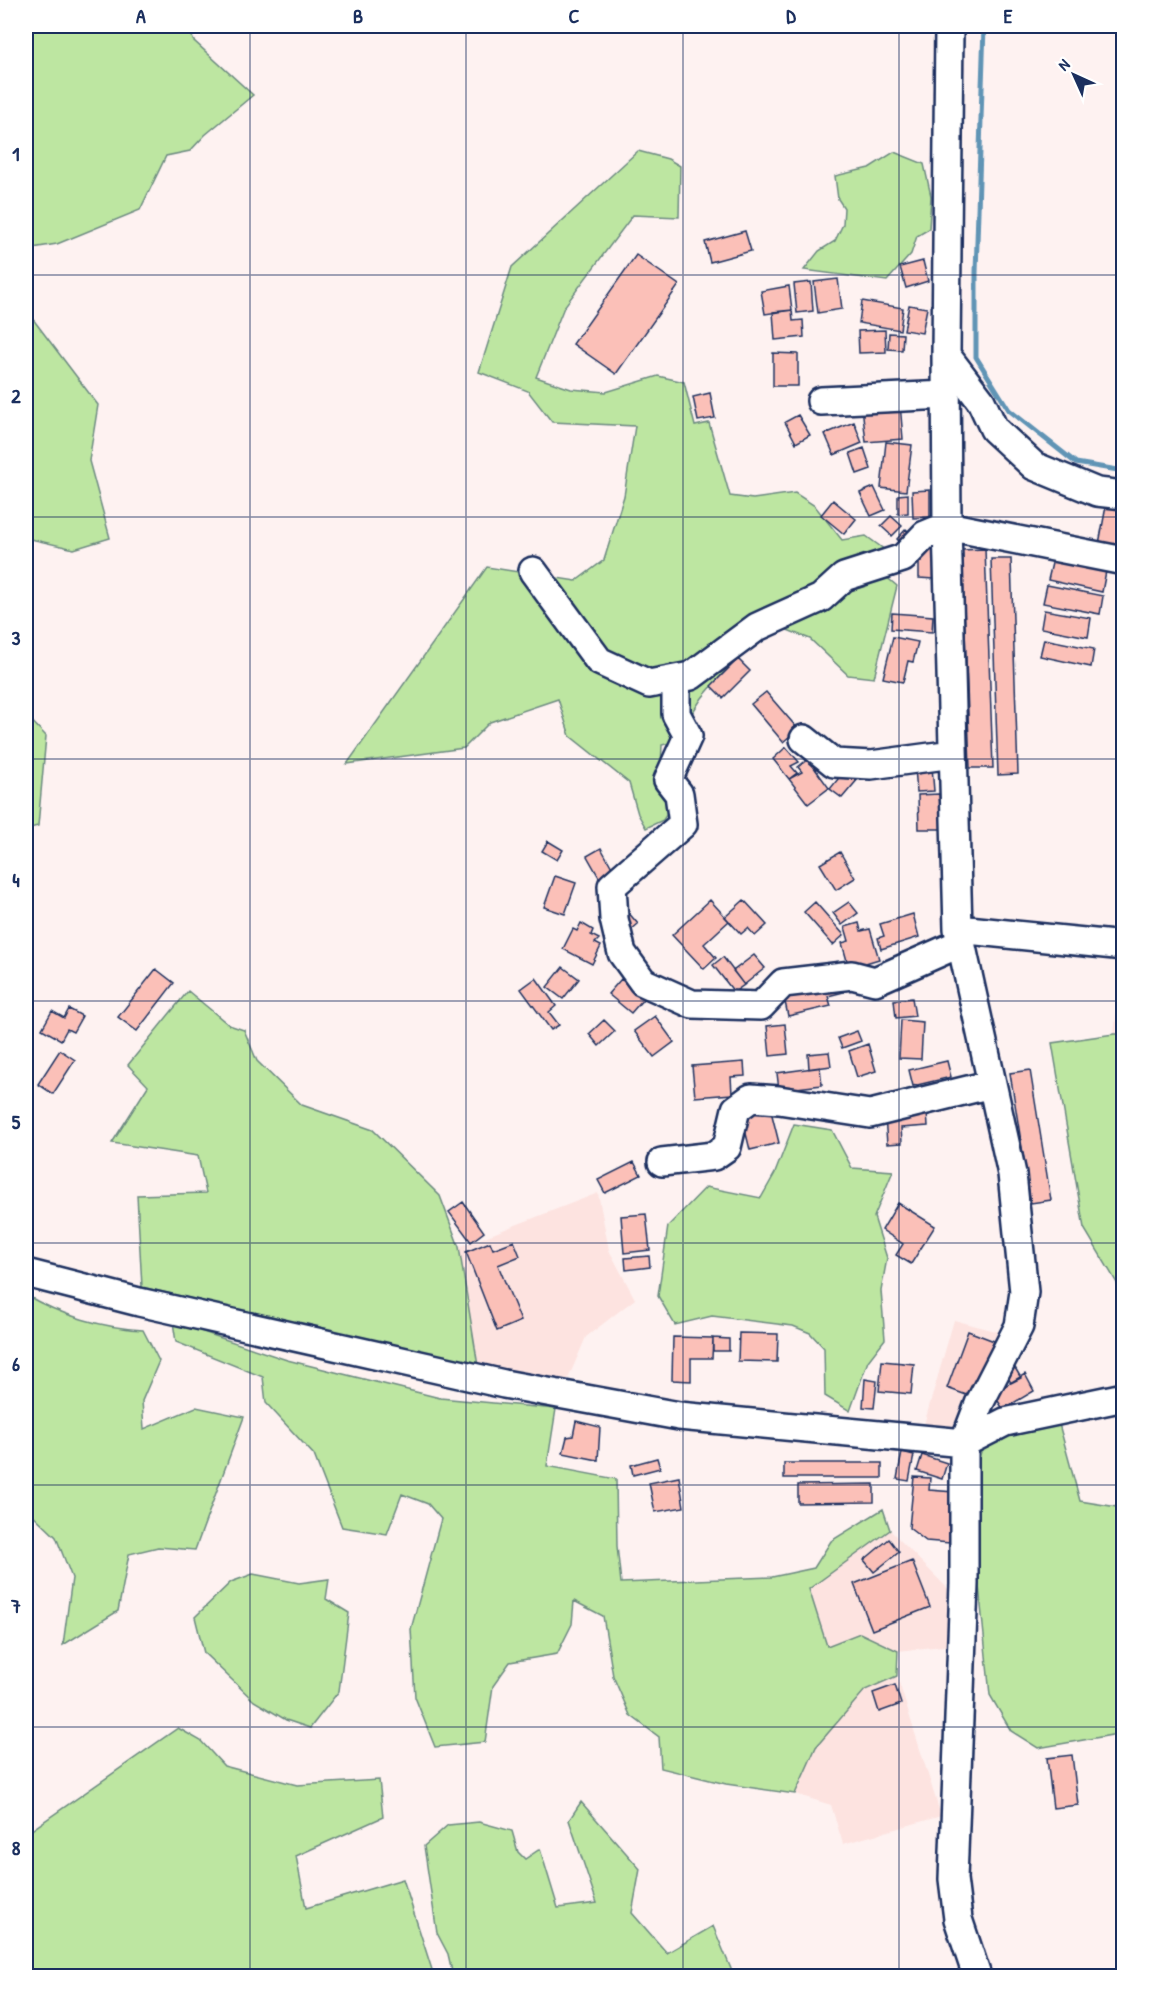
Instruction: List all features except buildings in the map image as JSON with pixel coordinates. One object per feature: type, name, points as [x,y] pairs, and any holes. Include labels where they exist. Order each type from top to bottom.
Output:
[{"type":"street","points":[[949,26],[947,526],[960,936],[1012,1174],[1024,1292],[1018,1326],[979,1404],[964,1443],[964,1584],[953,1879],[958,1919],[976,1977]]},
{"type":"street","points":[[946,355],[981,401],[994,429],[1034,466],[1097,492],[1124,495]]},
{"type":"street","points":[[821,401],[946,394]]},
{"type":"street","points":[[533,571],[599,661],[649,684],[692,676],[757,627],[821,598],[844,577],[903,558],[925,535],[947,526],[1124,561]]},
{"type":"street","points":[[676,679],[676,714],[688,736],[668,780],[679,795],[683,824],[612,886],[614,919],[622,953],[643,982],[692,1004],[761,1006],[783,983],[852,975],[875,981],[960,936],[1124,946]]},
{"type":"street","points":[[804,740],[834,763],[871,765],[953,754]]},
{"type":"street","points":[[662,1162],[714,1156],[727,1147],[736,1109],[751,1098],[870,1114],[992,1083]]},
{"type":"street","points":[[26,1273],[139,1302],[514,1386],[679,1416],[964,1443],[1005,1422],[1124,1397]]},
{"type":"shaded area","points":[[1123,948],[1123,1034],[1114,1034],[1122,956]]},
{"type":"shaded area","points":[[598,1193],[609,1250],[635,1299],[586,1337],[565,1386],[478,1366],[459,1247]]},
{"type":"shaded area","points":[[954,1320],[1003,1333],[963,1432],[923,1428]]},
{"type":"shaded area","points":[[890,1530],[959,1600],[951,1645],[898,1651],[860,1633],[827,1646],[809,1589]]},
{"type":"shaded area","points":[[897,1676],[941,1816],[843,1844],[831,1805],[795,1794],[816,1747],[865,1690]]},
{"type":"green space","points":[[26,26],[190,26],[193,40],[253,95],[205,135],[190,151],[166,156],[140,210],[57,244],[26,249]]},
{"type":"green space","points":[[638,151],[668,159],[680,166],[679,217],[633,215],[564,307],[536,377],[571,389],[606,392],[658,376],[684,382],[695,426],[709,423],[730,496],[753,499],[795,493],[815,506],[842,540],[866,536],[892,555],[884,575],[897,586],[874,678],[848,675],[810,639],[785,629],[747,646],[702,698],[673,742],[662,745],[660,786],[670,809],[663,820],[646,828],[638,814],[629,783],[570,736],[558,699],[490,722],[464,748],[347,764],[487,567],[576,581],[604,560],[624,496],[635,426],[552,422],[528,391],[479,372],[512,267]]},
{"type":"green space","points":[[894,152],[924,164],[931,196],[929,229],[917,236],[911,254],[887,281],[804,270],[819,251],[835,241],[843,224],[844,208],[838,199],[835,176],[869,168]]},
{"type":"green space","points":[[26,310],[98,405],[89,461],[110,538],[74,549],[26,538]]},
{"type":"green space","points":[[26,715],[46,736],[38,826],[26,829]]},
{"type":"green space","points":[[188,991],[229,1025],[244,1030],[257,1061],[302,1105],[373,1130],[440,1196],[459,1247],[478,1366],[142,1287],[137,1195],[206,1193],[198,1156],[112,1143],[148,1086],[128,1065]]},
{"type":"green space","points":[[1124,1034],[1123,1307],[1117,1283],[1084,1228],[1052,1043]]},
{"type":"green space","points":[[794,1124],[832,1130],[852,1168],[893,1171],[874,1217],[887,1258],[881,1291],[885,1339],[868,1361],[850,1411],[825,1396],[824,1348],[810,1333],[793,1326],[712,1316],[675,1325],[658,1296],[668,1226],[706,1187],[761,1198],[775,1173]]},
{"type":"green space","points":[[26,1295],[53,1309],[82,1319],[143,1330],[159,1361],[142,1401],[144,1429],[196,1407],[244,1417],[195,1550],[158,1547],[129,1554],[118,1611],[63,1645],[72,1578],[56,1537],[26,1508]]},
{"type":"green space","points":[[173,1322],[287,1360],[440,1398],[556,1409],[547,1466],[616,1479],[617,1546],[621,1583],[772,1577],[814,1568],[831,1541],[883,1509],[890,1530],[809,1589],[827,1646],[860,1633],[898,1651],[897,1676],[865,1690],[816,1747],[795,1794],[726,1784],[661,1768],[659,1737],[630,1715],[613,1676],[603,1616],[574,1601],[572,1624],[557,1654],[510,1662],[493,1686],[485,1742],[435,1747],[415,1697],[411,1629],[441,1519],[428,1504],[402,1494],[387,1534],[342,1527],[314,1455],[266,1403],[263,1377],[176,1342]]},
{"type":"green space","points":[[1059,1424],[1080,1501],[1123,1508],[1123,1733],[1038,1748],[1011,1731],[990,1695],[979,1586],[978,1464],[983,1443]]},
{"type":"green space","points":[[253,1574],[299,1583],[329,1579],[326,1599],[349,1613],[339,1691],[310,1728],[286,1720],[254,1701],[204,1653],[195,1617],[231,1582]]},
{"type":"green space","points":[[178,1728],[201,1741],[224,1766],[297,1785],[379,1780],[383,1817],[296,1856],[306,1908],[403,1879],[434,1976],[26,1976],[26,1834]]},
{"type":"green space","points":[[581,1802],[640,1869],[632,1913],[667,1953],[713,1926],[734,1976],[453,1976],[448,1954],[437,1933],[424,1846],[448,1825],[479,1822],[512,1831],[518,1852],[525,1859],[540,1849],[558,1908],[597,1903],[569,1820]]},
{"type":"waterway","points":[[984,26],[976,273],[976,357],[1009,410],[1076,463],[1124,471]]}]
